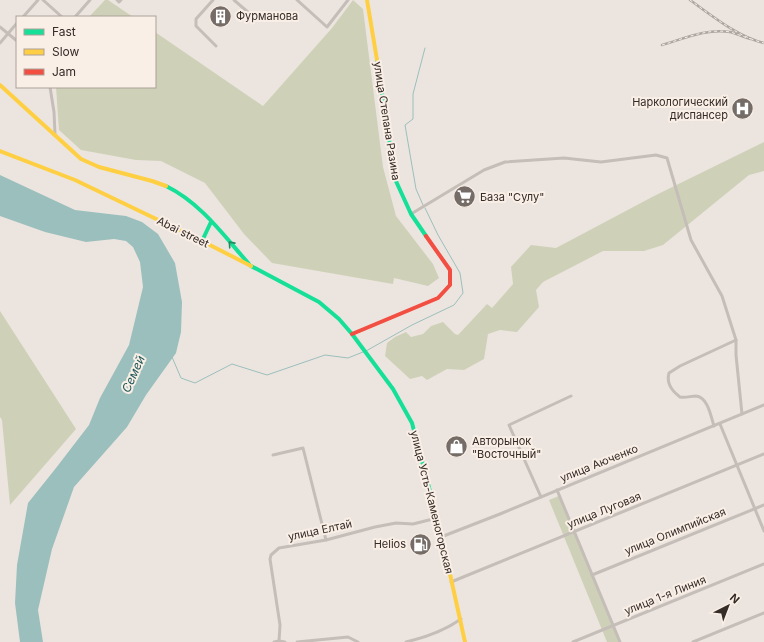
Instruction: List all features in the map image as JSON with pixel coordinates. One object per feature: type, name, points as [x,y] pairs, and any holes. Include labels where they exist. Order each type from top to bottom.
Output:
[{"type":"main road","name":"улица Степана Разина","points":[[352,334],[438,298],[450,285],[450,270],[411,214],[394,179],[384,98],[367,0]]},
{"type":"main road","points":[[0,85],[80,158],[91,163],[143,177],[164,185],[185,197],[196,205],[251,266]]},
{"type":"main road","name":"Abai street","points":[[0,151],[75,180],[202,241],[319,302],[339,319],[364,350]]},
{"type":"main road","points":[[202,241],[211,222]]},
{"type":"main road","name":"улица Усть-Каменогорская","points":[[364,350],[398,396],[412,424],[461,619],[465,642]]},
{"type":"street","points":[[24,16],[38,0]]},
{"type":"street","points":[[43,0],[61,16]]},
{"type":"street","points":[[76,16],[90,0]]},
{"type":"street","points":[[212,0],[196,19],[196,26],[216,46]]},
{"type":"street","points":[[234,0],[249,13]]},
{"type":"street","points":[[297,0],[328,27],[348,0]]},
{"type":"street","points":[[0,43],[16,24]]},
{"type":"street","points":[[0,27],[16,40]]},
{"type":"street","points":[[50,88],[54,112],[55,134]]},
{"type":"street","points":[[411,214],[484,170],[505,162],[564,158],[601,162],[656,155],[667,158],[691,240],[722,296],[736,340],[736,355],[742,414]]},
{"type":"street","points":[[714,426],[705,401],[700,397],[680,397],[675,394],[668,383],[669,373],[680,366],[736,340]]},
{"type":"street","points":[[541,497],[509,425],[571,396]]},
{"type":"street","name":"улица Аюченко","points":[[441,537],[764,405]]},
{"type":"street","points":[[720,424],[764,532]]},
{"type":"street","points":[[272,455],[303,448],[326,540]]},
{"type":"street","name":"улица Луговая","points":[[451,582],[764,454]]},
{"type":"street","points":[[557,490],[620,642]]},
{"type":"street","name":"улица Олимпийская","points":[[592,575],[764,505]]},
{"type":"street","name":"улица Елтай","points":[[279,641],[280,625],[272,576],[271,555],[278,548],[326,540],[396,523],[413,524],[436,518]]},
{"type":"street","name":"улица 1-я Линия","points":[[573,642],[764,564]]},
{"type":"street","points":[[693,642],[764,613]]},
{"type":"street","points":[[406,642],[436,634],[461,619]]},
{"type":"street","points":[[297,642],[348,637],[358,642]]},
{"type":"street","points":[[274,642],[285,642]]},
{"type":"green space","points":[[105,0],[108,0],[132,16],[90,16]]},
{"type":"green space","points":[[353,0],[363,9],[383,167],[396,216],[433,264],[439,278],[428,286],[394,278],[393,284],[272,263],[244,234],[205,183],[161,161],[136,160],[81,150],[59,130],[56,88],[156,88],[156,33],[263,106],[332,28]]},
{"type":"green space","points":[[764,142],[764,171],[749,175],[663,245],[644,251],[603,251],[543,282],[536,290],[539,307],[517,332],[500,330],[488,334],[484,359],[464,370],[447,369],[427,380],[422,376],[410,379],[385,356],[387,343],[406,332],[411,337],[423,334],[431,326],[443,322],[455,334],[458,335],[487,304],[492,308],[513,284],[511,267],[531,245],[556,248],[654,196]]},
{"type":"green space","points":[[0,311],[76,429],[10,505],[2,420],[0,417]]},
{"type":"green space","points":[[559,496],[619,642],[607,642],[549,500]]},
{"type":"water","name":"Семей","points":[[0,175],[75,210],[126,216],[142,222],[158,234],[175,263],[182,302],[181,332],[176,353],[146,395],[127,427],[74,487],[52,549],[38,610],[43,642],[20,642],[15,603],[17,565],[28,503],[89,425],[100,398],[129,345],[143,287],[140,262],[133,247],[126,241],[114,239],[86,242],[45,232],[0,216]]},
{"type":"waterway","points":[[423,205],[416,189],[405,125],[413,119],[413,94],[425,48]]},
{"type":"waterway","points":[[366,351],[412,325],[454,305],[463,293],[460,273],[438,235],[425,208]]},
{"type":"waterway","points":[[172,357],[181,378],[195,383],[232,364],[267,375],[325,355],[348,358],[363,352]]},
{"type":"railway","points":[[690,0],[735,31],[764,43]]},
{"type":"railway","points":[[662,45],[695,35],[721,31],[730,32],[751,39]]},
{"type":"traffic: fast","points":[[377,60],[395,179],[411,214],[426,236]]},
{"type":"traffic: fast","points":[[166,186],[179,193],[201,211],[221,231],[249,264]]},
{"type":"traffic: fast","points":[[202,241],[211,222]]},
{"type":"traffic: fast","points":[[251,266],[319,302],[339,319],[393,389],[412,423],[450,574]]},
{"type":"traffic: slow","points":[[367,0],[377,60]]},
{"type":"traffic: slow","points":[[0,85],[81,159],[99,167],[166,186]]},
{"type":"traffic: slow","points":[[0,151],[75,180],[251,266]]},
{"type":"traffic: slow","points":[[450,574],[465,642]]},
{"type":"traffic: jam","points":[[352,334],[438,298],[450,285],[450,270],[426,236]]},
{"type":"place","name":"Фурманова","points":[[221,16]]},
{"type":"place","name":"Наркологический диспансер","points":[[743,108]]},
{"type":"place","name":"База \"Сулу\"","points":[[465,197]]},
{"type":"place","name":"Авторынок \"Восточный\"","points":[[457,447]]},
{"type":"place","name":"Helios","points":[[421,544]]}]
